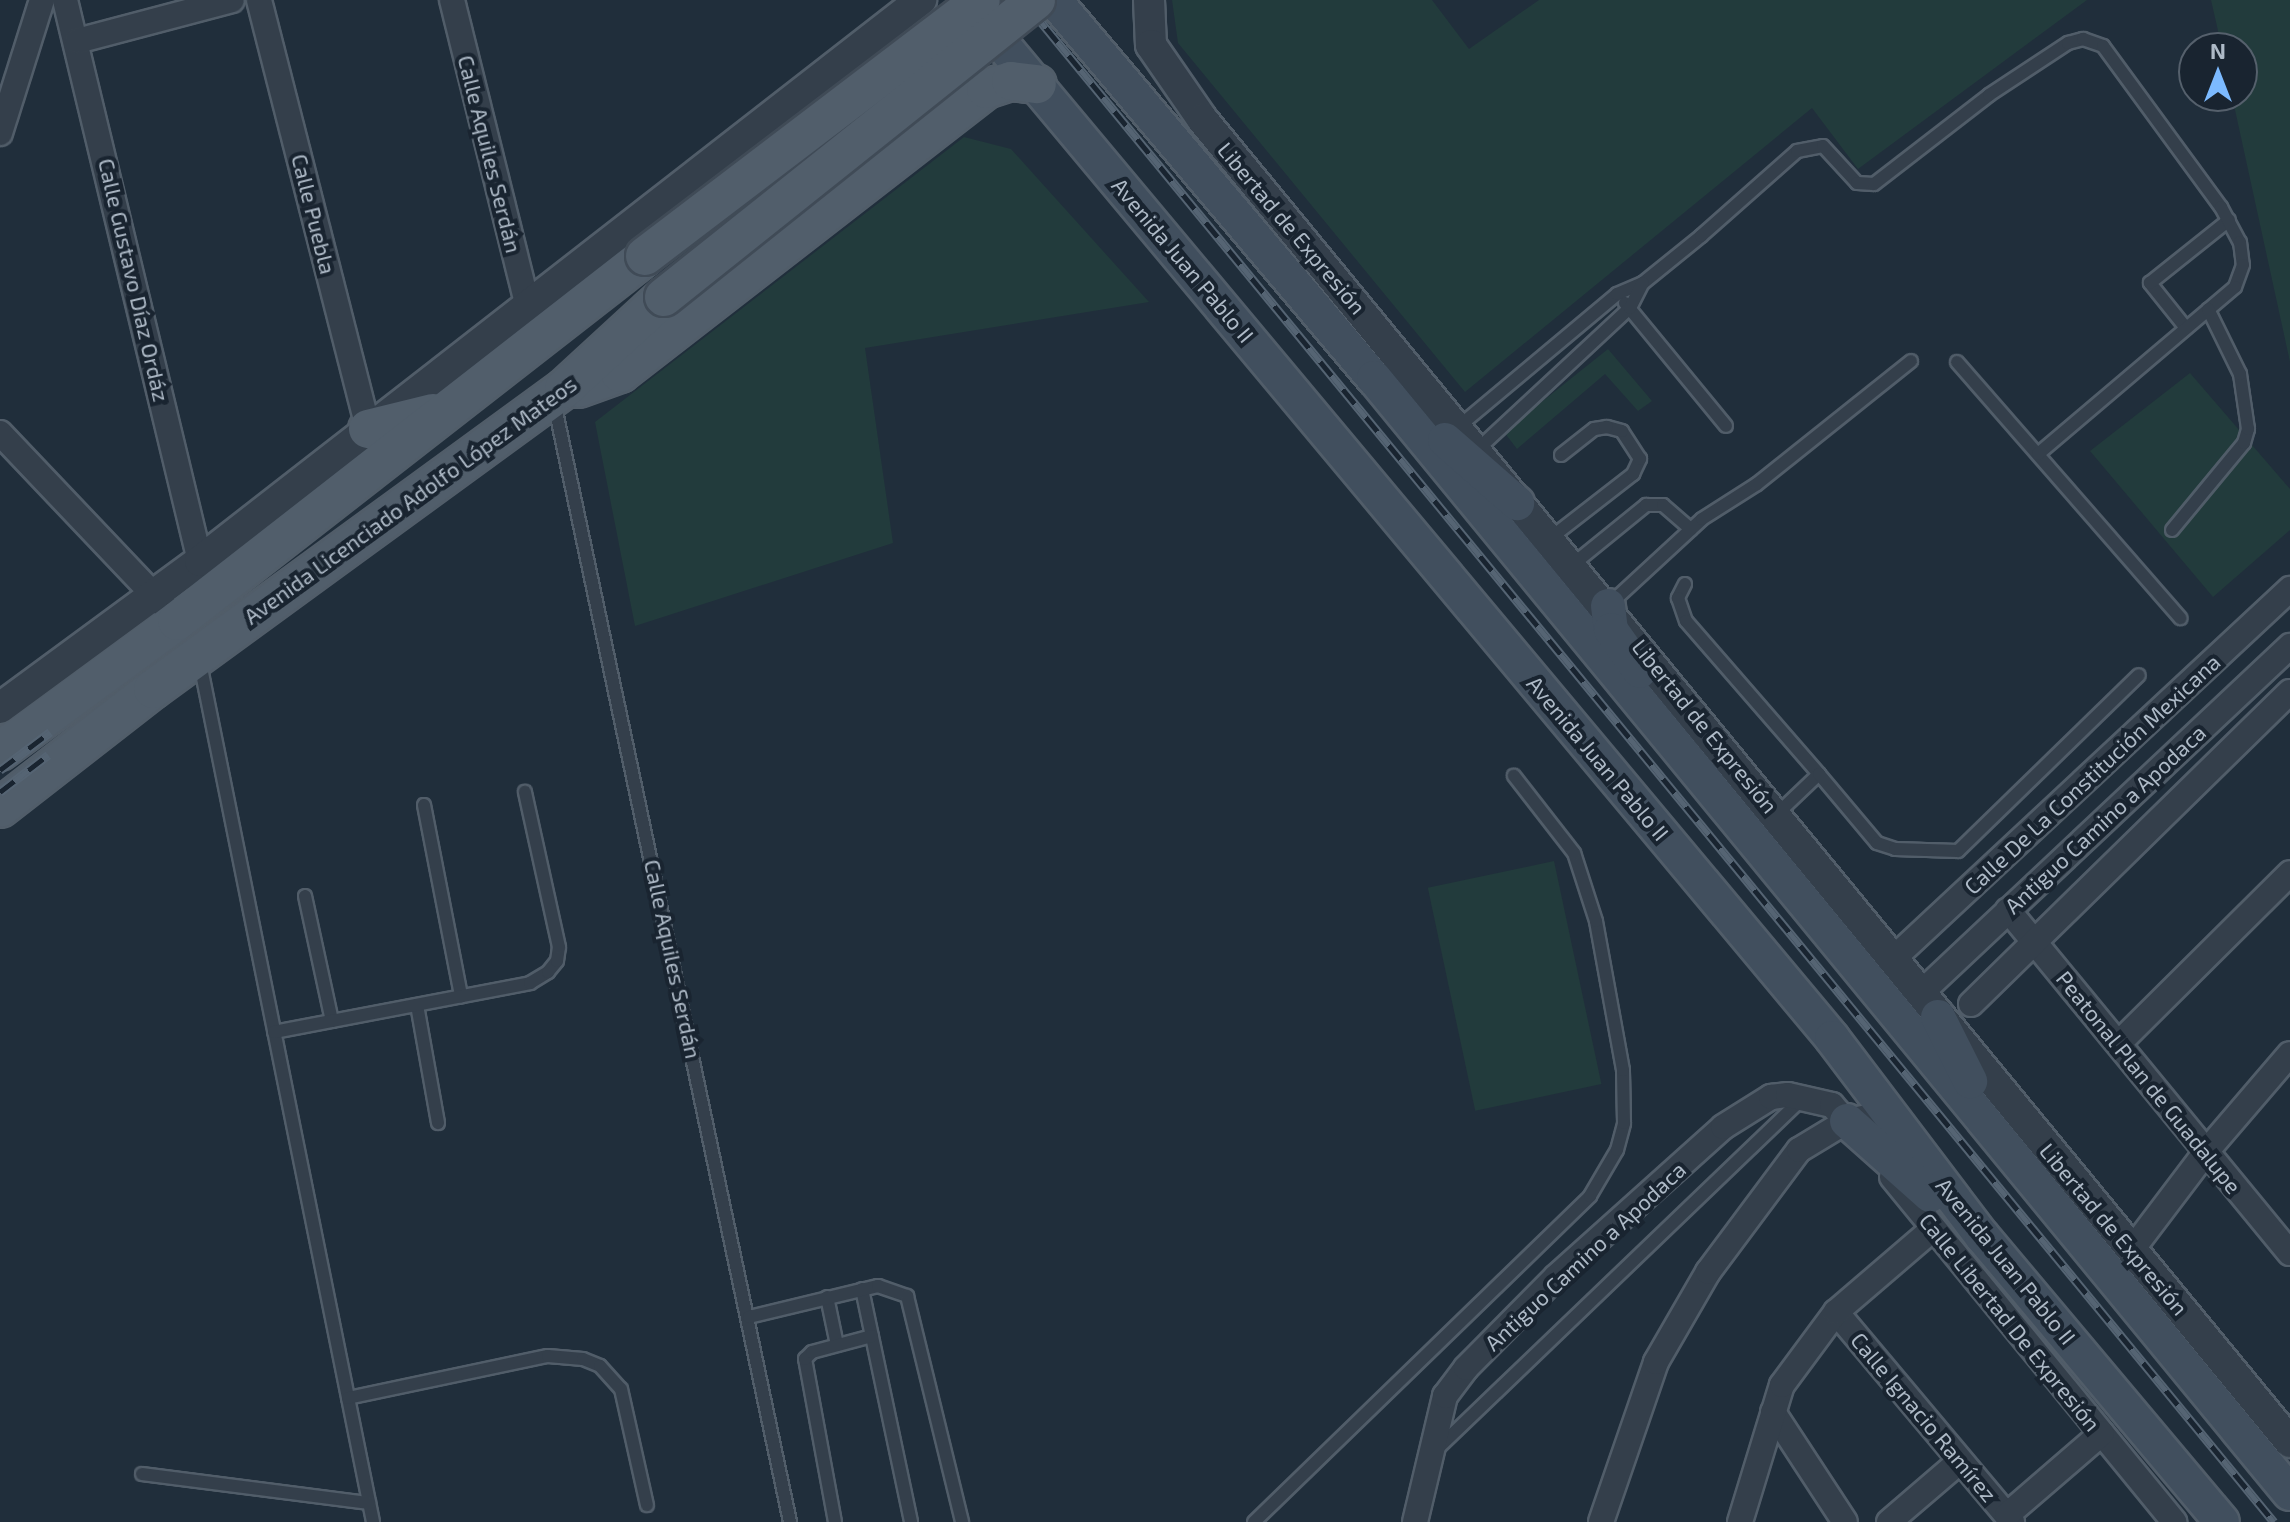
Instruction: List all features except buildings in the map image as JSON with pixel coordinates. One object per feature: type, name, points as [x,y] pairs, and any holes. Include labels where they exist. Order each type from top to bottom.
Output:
[{"type":"main road","name":"Avenida Juan Pablo II","points":[[966,0],[1832,1038],[1982,1236],[2222,1522]]},
{"type":"main road","name":"Avenida Licenciado Adolfo López Mateos","points":[[0,751],[166,608],[444,411],[981,0]]},
{"type":"main road","name":"Avenida Licenciado Adolfo López Mateos","points":[[0,808],[199,656],[559,393],[664,297],[1036,0]]},
{"type":"main road","points":[[1054,0],[1374,378],[2290,1493]]},
{"type":"main road","points":[[559,393],[588,388],[620,373],[968,102],[1000,82],[1037,84]]},
{"type":"main road","points":[[1374,378],[1517,503]]},
{"type":"main road","points":[[368,429],[444,411]]},
{"type":"main road","points":[[1608,606],[1615,637],[1701,759],[1719,800]]},
{"type":"main road","points":[[1930,1005],[1993,1129]]},
{"type":"main road","points":[[1847,1121],[1982,1236]]},
{"type":"street","points":[[0,133],[42,0]]},
{"type":"street","name":"Calle Gustavo Díaz Ordáz","points":[[65,0],[200,561]]},
{"type":"street","points":[[77,41],[232,0]]},
{"type":"street","name":"Calle Puebla","points":[[259,0],[368,429]]},
{"type":"street","name":"Calle Aquiles Serdán","points":[[452,0],[528,307]]},
{"type":"street","name":"Libertad de Expresión","points":[[1149,0],[1147,26],[1160,63],[1517,503],[1608,606],[1930,1005],[2290,1442]]},
{"type":"street","points":[[0,708],[166,608],[200,561],[912,6],[942,27],[956,42],[966,60],[968,102]]},
{"type":"street","points":[[0,433],[166,608]]},
{"type":"street","name":"Calle De La Constitución Mexicana","points":[[1893,959],[2290,589]]},
{"type":"street","name":"Antiguo Camino a Apodaca","points":[[1930,1005],[2008,910],[2290,646]]},
{"type":"street","points":[[1971,1004],[2290,692]]},
{"type":"street","points":[[2119,1043],[2290,873]]},
{"type":"street","name":"Peatonal Plan de Guadalupe","points":[[2008,910],[2290,1253]]},
{"type":"street","points":[[2131,1251],[2205,1153],[2290,1054]]},
{"type":"street","name":"Antiguo Camino a Apodaca","points":[[1418,1521],[1445,1396],[1466,1368],[1556,1277],[1748,1108],[1771,1097],[1804,1097],[1832,1105],[1847,1121]]},
{"type":"street","points":[[1601,1522],[1656,1362],[1708,1272],[1799,1150],[1847,1121],[1888,1113]]},
{"type":"street","name":"Calle Libertad De Expresión","points":[[1847,1121],[2174,1522]]},
{"type":"street","points":[[1740,1522],[1782,1385],[1836,1312],[1933,1229]]},
{"type":"street","name":"Calle Ignacio Ramírez","points":[[1836,1312],[1959,1462],[2010,1518]]},
{"type":"street","points":[[1773,1412],[1845,1522]]},
{"type":"street","points":[[2010,1518],[2102,1433]]},
{"type":"street","points":[[1889,1522],[1959,1462]]},
{"type":"lane","points":[[1467,439],[1617,294],[1643,283],[1797,151],[1823,146],[1857,183],[1874,184],[1989,95],[2076,39],[2103,46],[2229,220],[2240,242],[2241,276],[2208,309],[2038,454]]},
{"type":"lane","points":[[2186,328],[2150,283],[2229,220]]},
{"type":"lane","points":[[1467,439],[1630,308],[1643,283]]},
{"type":"lane","points":[[1617,294],[1726,426]]},
{"type":"lane","points":[[2172,530],[2244,443],[2248,429],[2240,374],[2208,309]]},
{"type":"lane","points":[[1608,606],[1691,529],[1757,484],[1911,361]]},
{"type":"lane","points":[[1957,362],[2180,618]]},
{"type":"lane","name":"Calle Aquiles Serdán","points":[[559,393],[790,1522]]},
{"type":"lane","points":[[1548,540],[1633,474],[1640,459],[1622,431],[1607,427],[1594,429],[1561,455]]},
{"type":"lane","points":[[1571,566],[1646,505],[1663,505],[1691,529]]},
{"type":"lane","points":[[1685,584],[1678,598],[1686,621],[1877,843],[1895,849],[1958,851],[2139,675]]},
{"type":"lane","points":[[199,656],[373,1522]]},
{"type":"lane","points":[[1777,814],[1819,774]]},
{"type":"lane","points":[[1254,1522],[1590,1196],[1617,1150],[1624,1123],[1623,1070],[1596,921],[1574,853],[1514,776]]},
{"type":"lane","points":[[274,1032],[530,983],[557,961],[559,947],[525,792]]},
{"type":"lane","points":[[424,805],[461,996]]},
{"type":"lane","points":[[305,896],[332,1021]]},
{"type":"lane","points":[[417,1005],[438,1123]]},
{"type":"lane","points":[[1433,1453],[1804,1097]]},
{"type":"lane","points":[[749,1317],[862,1289],[890,1286],[913,1305],[962,1522]]},
{"type":"lane","points":[[862,1289],[911,1522]]},
{"type":"lane","points":[[827,1297],[837,1345]]},
{"type":"lane","points":[[835,1522],[804,1368],[812,1352],[872,1336]]},
{"type":"lane","points":[[348,1398],[548,1356],[583,1359],[600,1366],[621,1389],[647,1505]]},
{"type":"lane","points":[[142,1474],[369,1503]]},
{"type":"green space","points":[[1172,0],[1432,0],[1469,49],[1539,0],[2087,0],[1858,169],[1812,108],[1465,392],[1178,43]]},
{"type":"green space","points":[[2211,0],[2290,0],[2290,362],[2235,112],[2258,112],[2258,32],[2218,32]]},
{"type":"green space","points":[[964,137],[1011,149],[1149,302],[865,348],[893,543],[635,626],[595,422]]},
{"type":"green space","points":[[1608,349],[1652,401],[1638,411],[1605,374],[1517,449],[1504,432]]},
{"type":"green space","points":[[2190,373],[2290,489],[2290,530],[2213,597],[2090,451]]},
{"type":"green space","points":[[1554,861],[1601,1084],[1475,1111],[1428,888]]},
{"type":"railway","points":[[1023,0],[2274,1522]]},
{"type":"railway","points":[[0,770],[50,732]]},
{"type":"railway","points":[[0,792],[48,755]]}]
